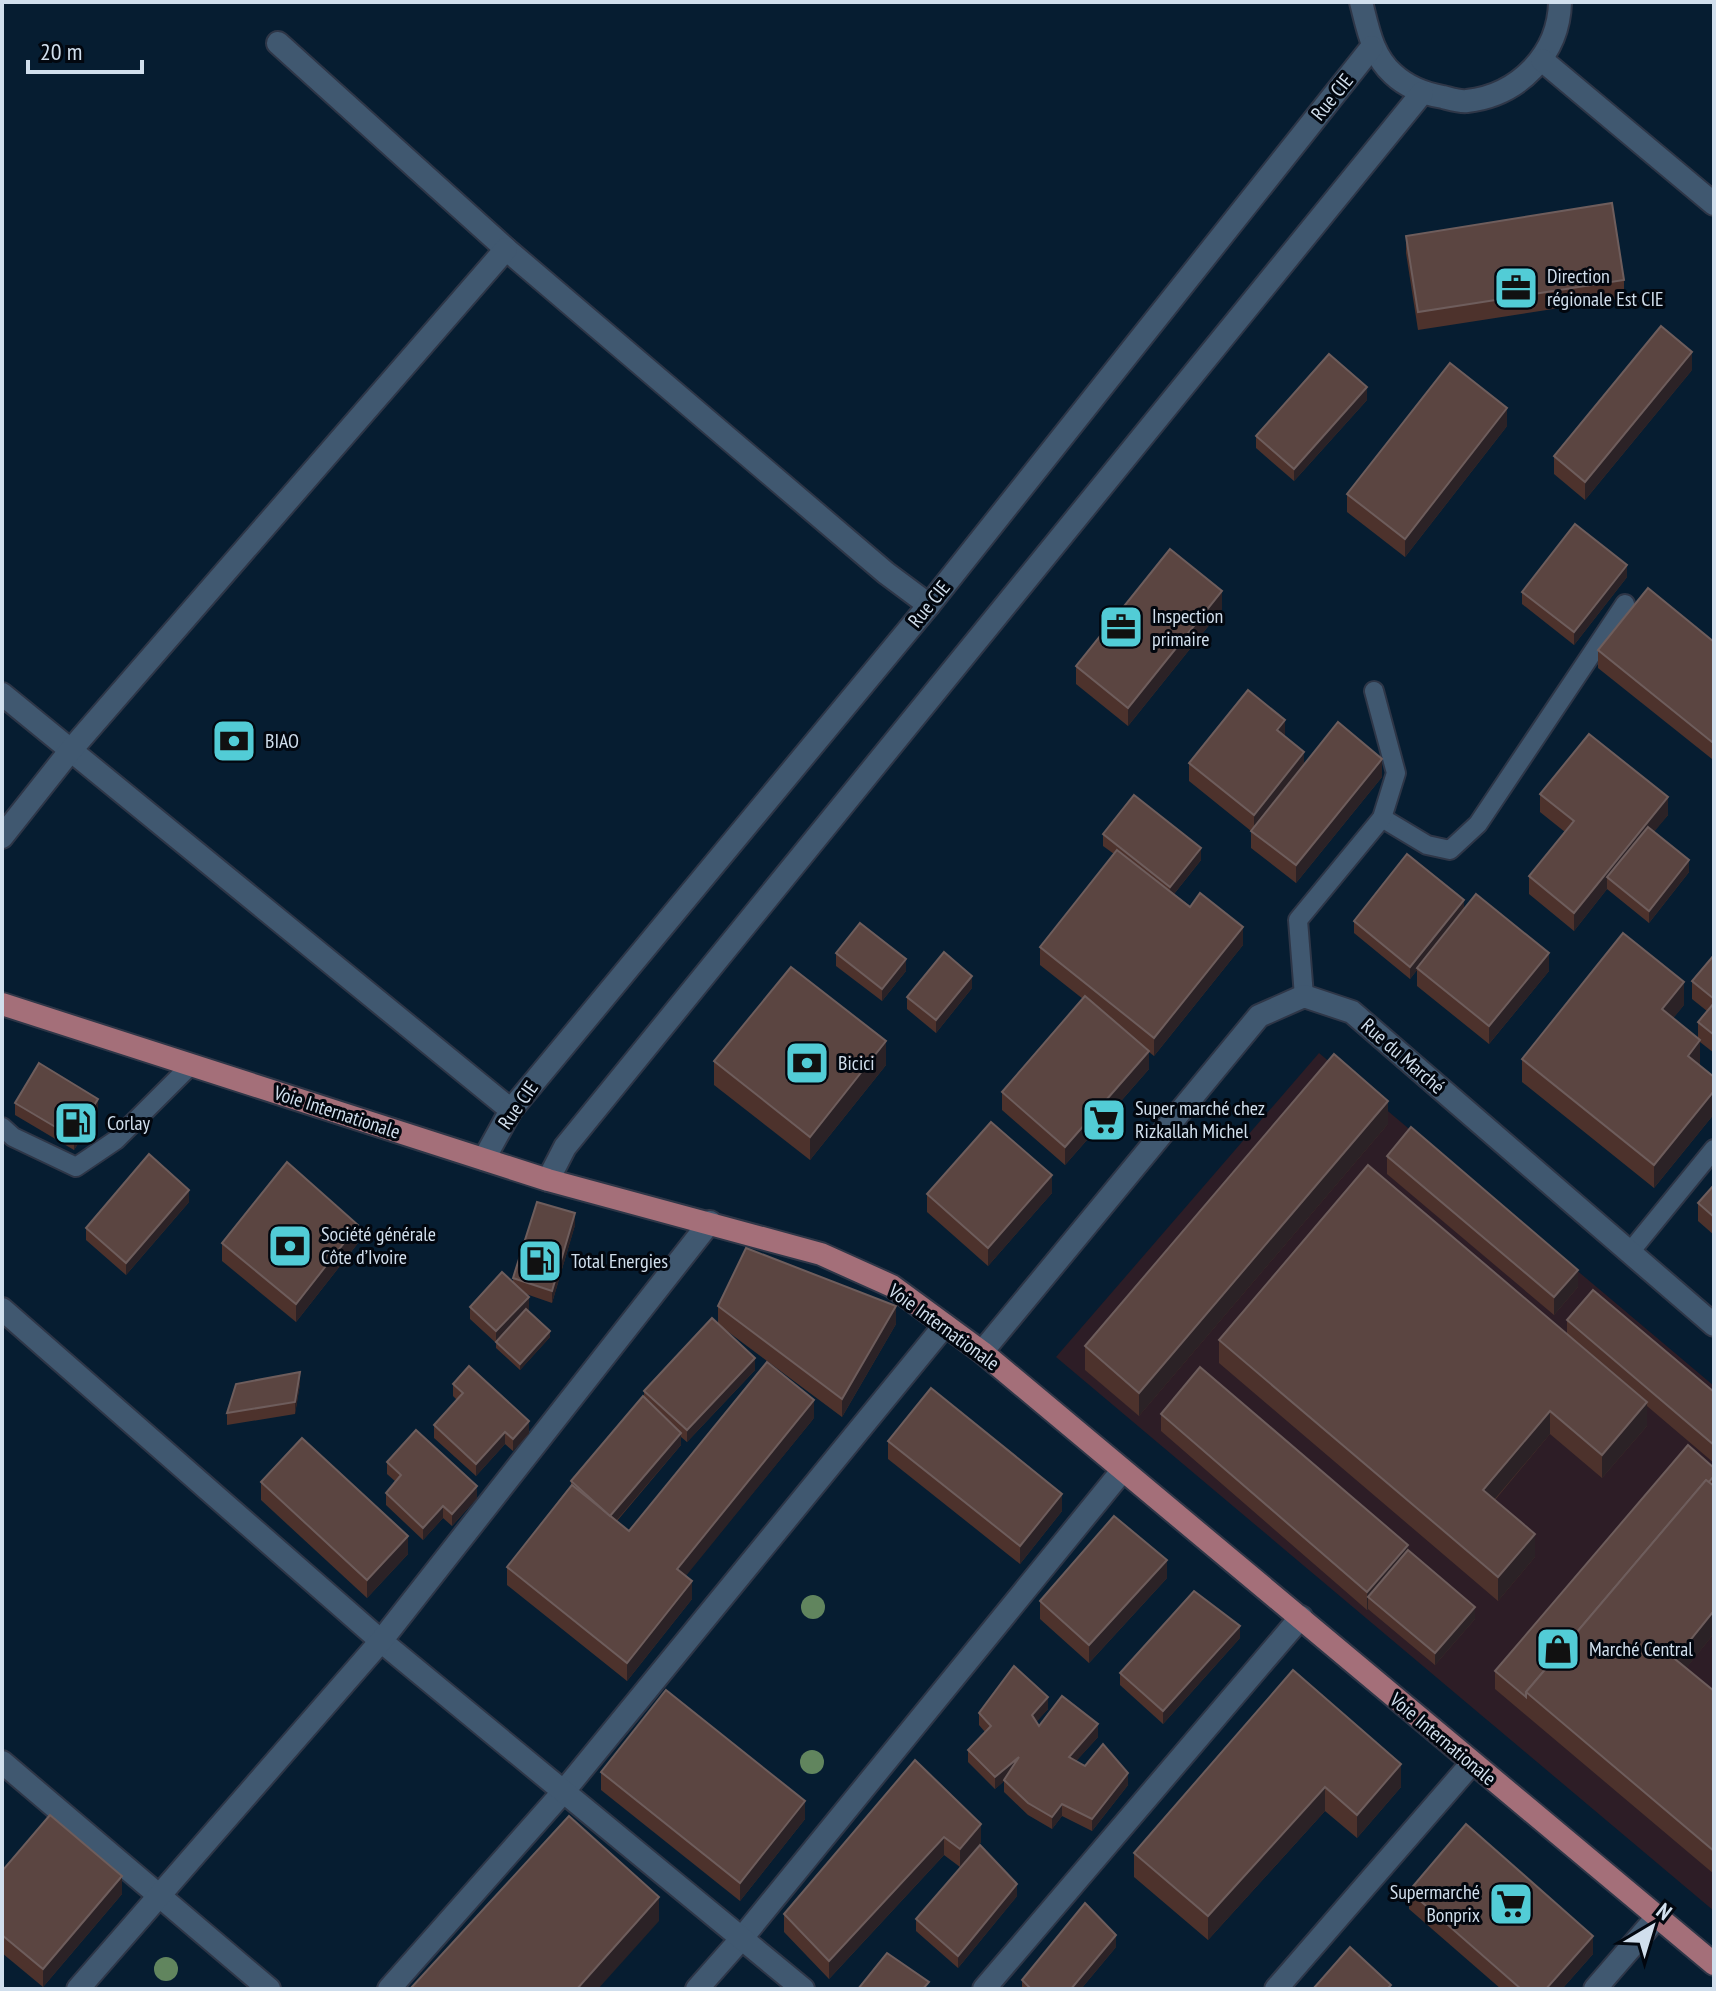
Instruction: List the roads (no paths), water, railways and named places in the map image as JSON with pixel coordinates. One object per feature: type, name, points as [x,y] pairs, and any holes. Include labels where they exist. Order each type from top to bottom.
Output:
[{"type":"main road","name":"Voie Internationale","points":[[2,1004],[548,1180],[821,1254],[892,1286],[982,1352],[1714,1964]]},
{"type":"street","points":[[1361,2],[1372,47],[1393,75],[1422,93],[1466,102],[1509,90],[1542,60],[1556,34],[1560,2]]},
{"type":"street","points":[[278,43],[506,249],[886,573],[929,605]]},
{"type":"street","name":"Rue CIE","points":[[484,1159],[511,1110],[929,605],[1372,47]]},
{"type":"street","points":[[1542,60],[1714,204]]},
{"type":"street","points":[[548,1180],[565,1147],[1422,93]]},
{"type":"street","points":[[2,837],[70,751],[506,249]]},
{"type":"street","points":[[2,694],[511,1110]]},
{"type":"street","points":[[982,1352],[1259,1016],[1304,996]]},
{"type":"street","name":"Rue du Marché","points":[[1304,996],[1352,1012],[1714,1325]]},
{"type":"street","points":[[78,1989],[381,1641],[710,1222]]},
{"type":"street","points":[[2,1309],[381,1641],[803,1989]]},
{"type":"street","points":[[389,1989],[564,1791],[945,1325]]},
{"type":"street","points":[[697,1989],[742,1938],[1122,1471]]},
{"type":"street","points":[[984,1989],[1301,1617]]},
{"type":"street","points":[[2,1762],[269,1989]]},
{"type":"street","points":[[1276,1989],[1472,1763]]},
{"type":"street","points":[[1595,1989],[1658,1916]]},
{"type":"lane","points":[[1382,818],[1427,845],[1450,850],[1478,824],[1625,604]]},
{"type":"lane","points":[[1304,996],[1298,920],[1382,818],[1396,773],[1374,691]]},
{"type":"lane","points":[[2,1127],[13,1137],[76,1167],[116,1140],[191,1065]]},
{"type":"lane","points":[[1630,1252],[1714,1149]]},
{"type":"place","name":"Direction régionale Est CIE","points":[[1516,288]]},
{"type":"place","name":"Inspection primaire","points":[[1121,627]]},
{"type":"place","name":"BIAO","points":[[234,741]]},
{"type":"place","name":"Bicici","points":[[807,1063]]},
{"type":"place","name":"Super marché chez Rizkallah Michel","points":[[1104,1120]]},
{"type":"place","name":"Corlay","points":[[76,1123]]},
{"type":"place","name":"Société générale Côte d’Ivoire","points":[[290,1246]]},
{"type":"place","name":"Total Energies","points":[[540,1261]]},
{"type":"place","name":"Marché Central","points":[[1558,1649]]},
{"type":"place","name":"Supermarché Bonprix","points":[[1511,1904]]}]
